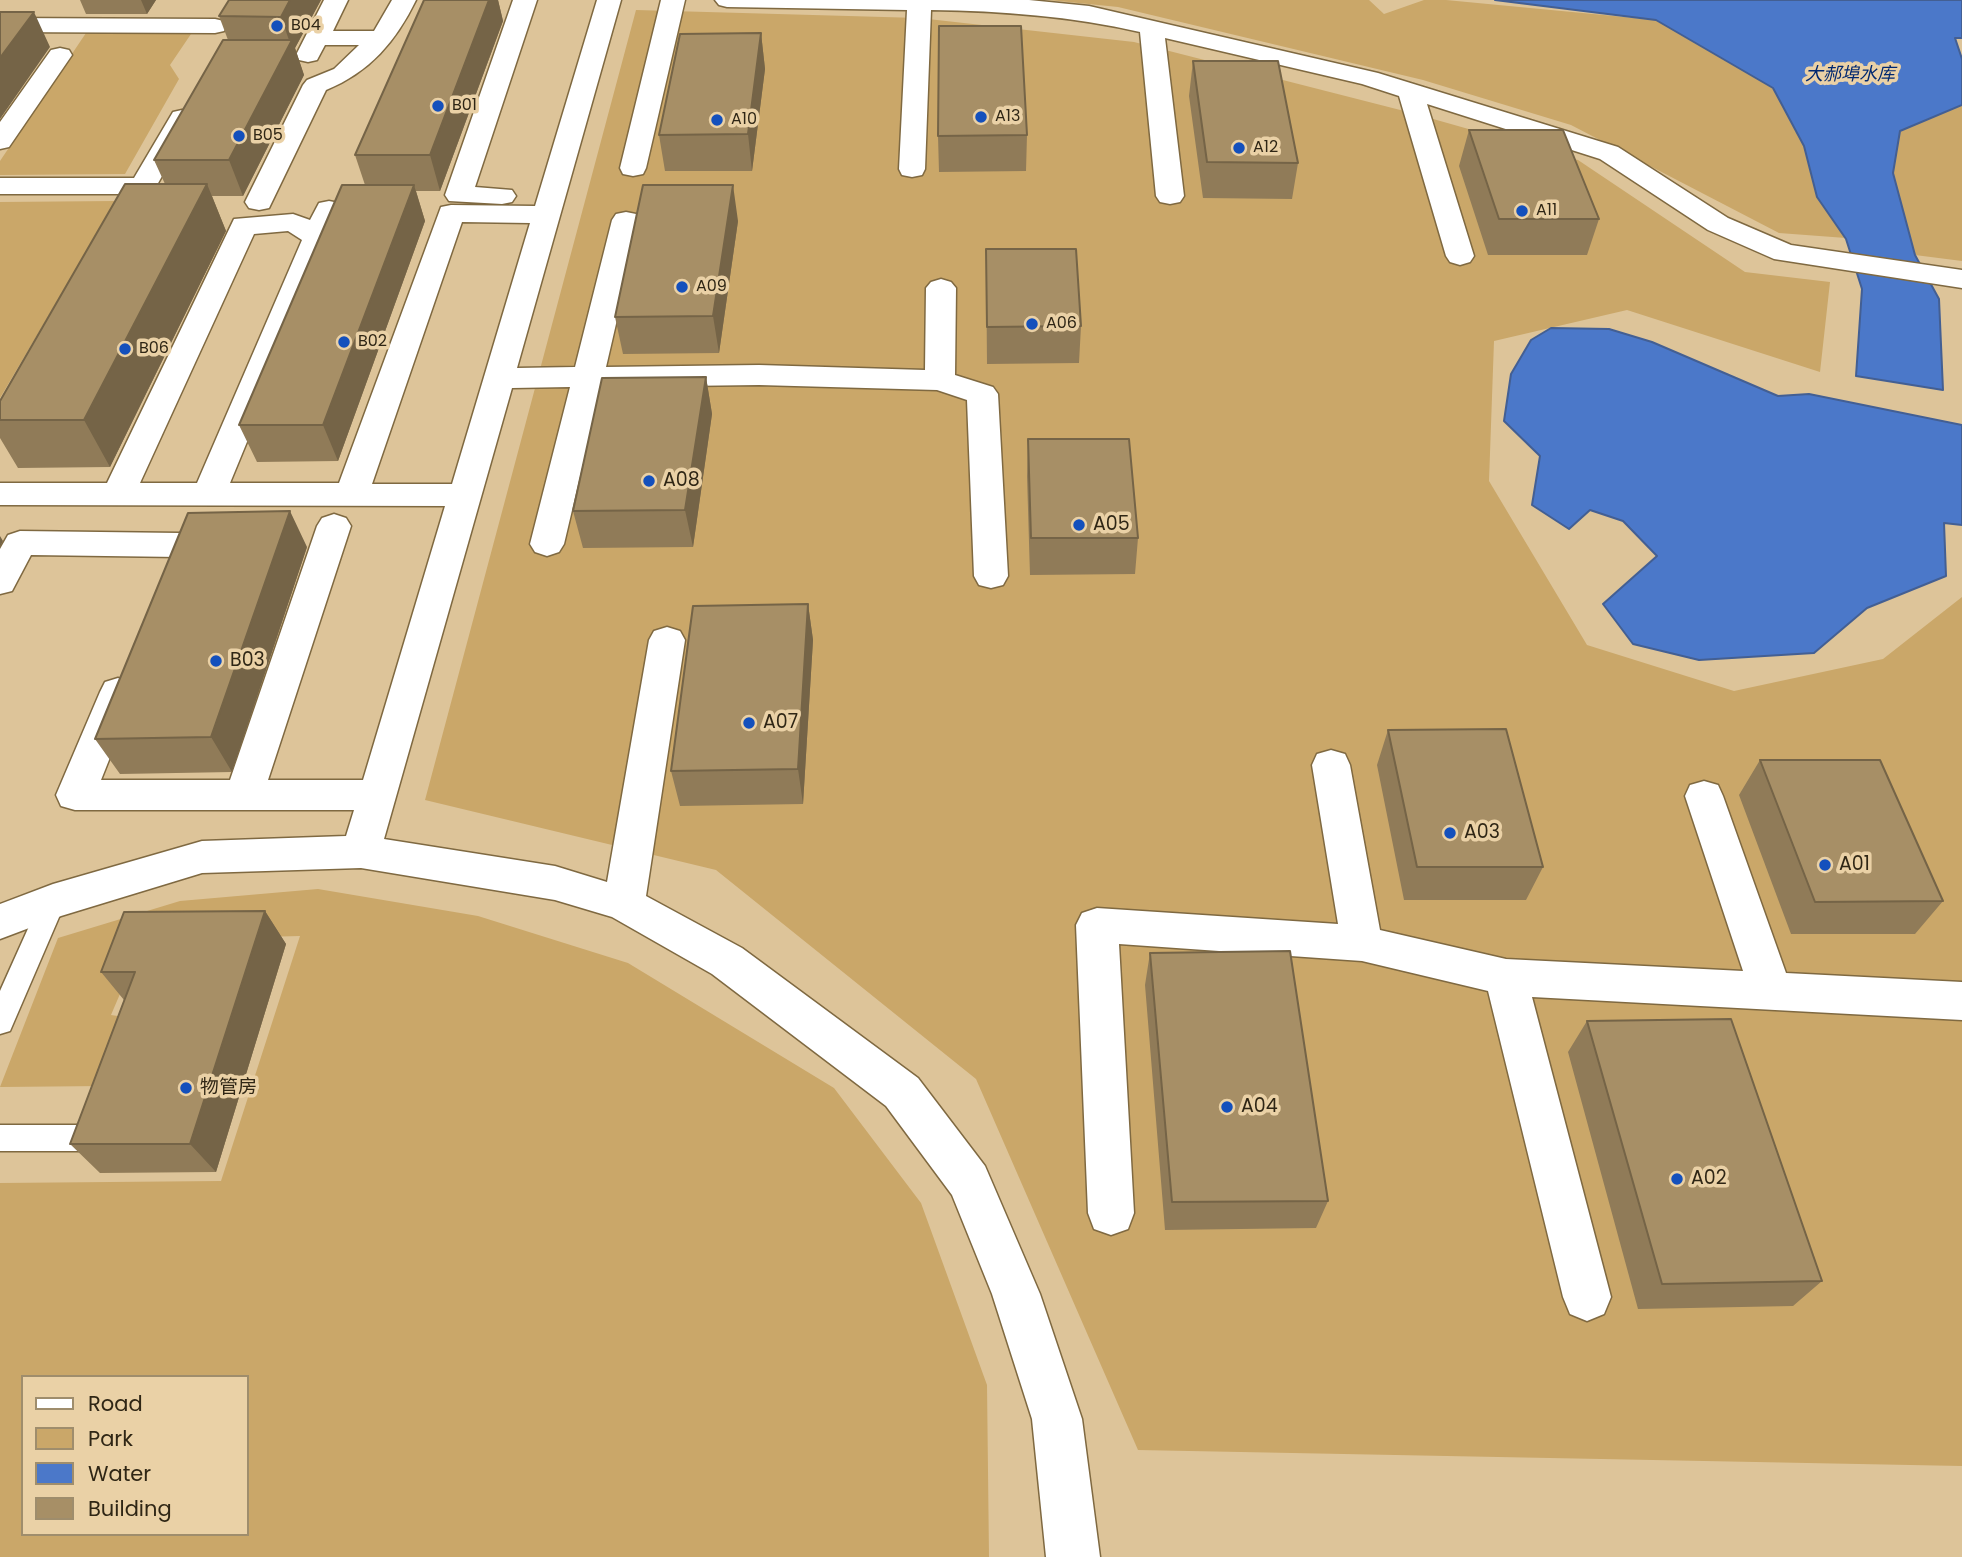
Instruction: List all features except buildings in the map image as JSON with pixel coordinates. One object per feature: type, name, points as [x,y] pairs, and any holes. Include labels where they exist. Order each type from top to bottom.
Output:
[{"type":"street","points":[[0,7],[5,0]]},
{"type":"street","points":[[40,25],[58,0]]},
{"type":"street","points":[[150,25],[167,0]]},
{"type":"street","points":[[336,0],[312,46],[381,38]]},
{"type":"street","points":[[259,202],[316,85],[343,75],[389,30],[404,0]]},
{"type":"street","points":[[525,0],[459,195],[549,205]]},
{"type":"street","points":[[360,852],[379,795],[609,0]]},
{"type":"street","points":[[633,168],[673,0]]},
{"type":"street","points":[[727,0],[997,4],[1076,11],[1152,27],[1368,78],[1609,153],[1718,224],[1784,253],[1962,279]]},
{"type":"street","points":[[912,169],[919,3]]},
{"type":"street","points":[[0,25],[150,25],[220,17],[200,53]]},
{"type":"street","points":[[1152,27],[1170,196]]},
{"type":"street","points":[[0,38],[64,46],[0,141]]},
{"type":"street","points":[[1410,90],[1460,256]]},
{"type":"street","points":[[0,186],[143,186],[198,91]]},
{"type":"street","points":[[273,176],[290,201],[312,222]]},
{"type":"street","points":[[351,495],[451,213],[549,205]]},
{"type":"street","points":[[547,544],[626,220]]},
{"type":"street","points":[[209,493],[312,222]]},
{"type":"street","points":[[118,494],[244,225],[271,226],[312,222]]},
{"type":"street","points":[[940,380],[941,288]]},
{"type":"street","points":[[499,378],[759,375],[940,380],[982,394],[991,576]]},
{"type":"street","points":[[0,494],[465,495]]},
{"type":"street","points":[[244,794],[334,526]]},
{"type":"street","points":[[0,582],[20,544],[184,535],[164,582]]},
{"type":"street","points":[[624,904],[667,640]]},
{"type":"street","points":[[133,657],[75,795],[379,795]]},
{"type":"street","points":[[1331,765],[1362,943]]},
{"type":"street","points":[[1704,796],[1771,991]]},
{"type":"street","points":[[0,922],[53,901],[202,857],[360,852],[555,883],[624,904],[727,961],[902,1091],[969,1181],[1016,1294],[1057,1419],[1073,1557]]},
{"type":"street","points":[[1111,1213],[1097,925],[1362,943],[1506,977],[1962,1001]]},
{"type":"street","points":[[1506,977],[1587,1297]]},
{"type":"lane","points":[[0,1021],[53,901]]},
{"type":"lane","points":[[0,1138],[79,1138]]},
{"type":"green space","points":[[1049,0],[1369,0],[1384,14],[1424,0],[1446,0],[1656,20],[1773,88],[1804,146],[1817,197],[1846,238],[1779,233],[1571,125],[1423,80],[1118,7]]},
{"type":"green space","points":[[636,10],[919,18],[1134,42],[1412,113],[1578,160],[1745,272],[1830,282],[1820,372],[1627,310],[1494,341],[1489,481],[1587,645],[1734,691],[1883,659],[1962,597],[1962,1466],[1138,1450],[976,1079],[716,870],[425,800]]},
{"type":"green space","points":[[86,33],[191,34],[170,65],[179,79],[125,174],[0,175],[0,161]]},
{"type":"green space","points":[[1962,105],[1962,261],[1915,255],[1893,173],[1900,131]]},
{"type":"green space","points":[[116,201],[0,398],[0,202]]},
{"type":"green space","points":[[318,889],[478,916],[628,963],[834,1088],[921,1203],[987,1385],[989,1557],[0,1557],[0,1183],[221,1181],[300,936],[143,940],[111,1015],[131,1018],[103,1086],[0,1087],[58,938],[180,901]]},
{"type":"water","name":"大郝埠水库","points":[[1495,0],[1962,0],[1962,38],[1955,38],[1962,59],[1962,105],[1900,131],[1893,173],[1915,255],[1939,299],[1943,390],[1856,376],[1862,289],[1846,239],[1817,197],[1804,146],[1773,88],[1656,20]]},
{"type":"water","points":[[1551,328],[1609,329],[1652,342],[1778,396],[1809,394],[1962,425],[1962,525],[1944,523],[1946,576],[1867,608],[1814,653],[1699,660],[1633,644],[1603,604],[1657,556],[1623,521],[1590,510],[1569,529],[1532,505],[1540,456],[1504,421],[1511,374],[1531,340]]},
{"type":"place","name":"B04","points":[[277,26]]},
{"type":"place","name":"B01","points":[[438,106]]},
{"type":"place","name":"A13","points":[[981,117]]},
{"type":"place","name":"A10","points":[[717,120]]},
{"type":"place","name":"B05","points":[[239,136]]},
{"type":"place","name":"A12","points":[[1239,148]]},
{"type":"place","name":"A11","points":[[1522,211]]},
{"type":"place","name":"A09","points":[[682,287]]},
{"type":"place","name":"A06","points":[[1032,324]]},
{"type":"place","name":"B02","points":[[344,342]]},
{"type":"place","name":"B06","points":[[125,349]]},
{"type":"place","name":"A08","points":[[649,481]]},
{"type":"place","name":"A05","points":[[1079,525]]},
{"type":"place","name":"B03","points":[[216,661]]},
{"type":"place","name":"A07","points":[[749,723]]},
{"type":"place","name":"A03","points":[[1450,833]]},
{"type":"place","name":"A01","points":[[1825,865]]},
{"type":"place","name":"物管房","points":[[186,1088]]},
{"type":"place","name":"A04","points":[[1227,1107]]},
{"type":"place","name":"A02","points":[[1677,1179]]}]
